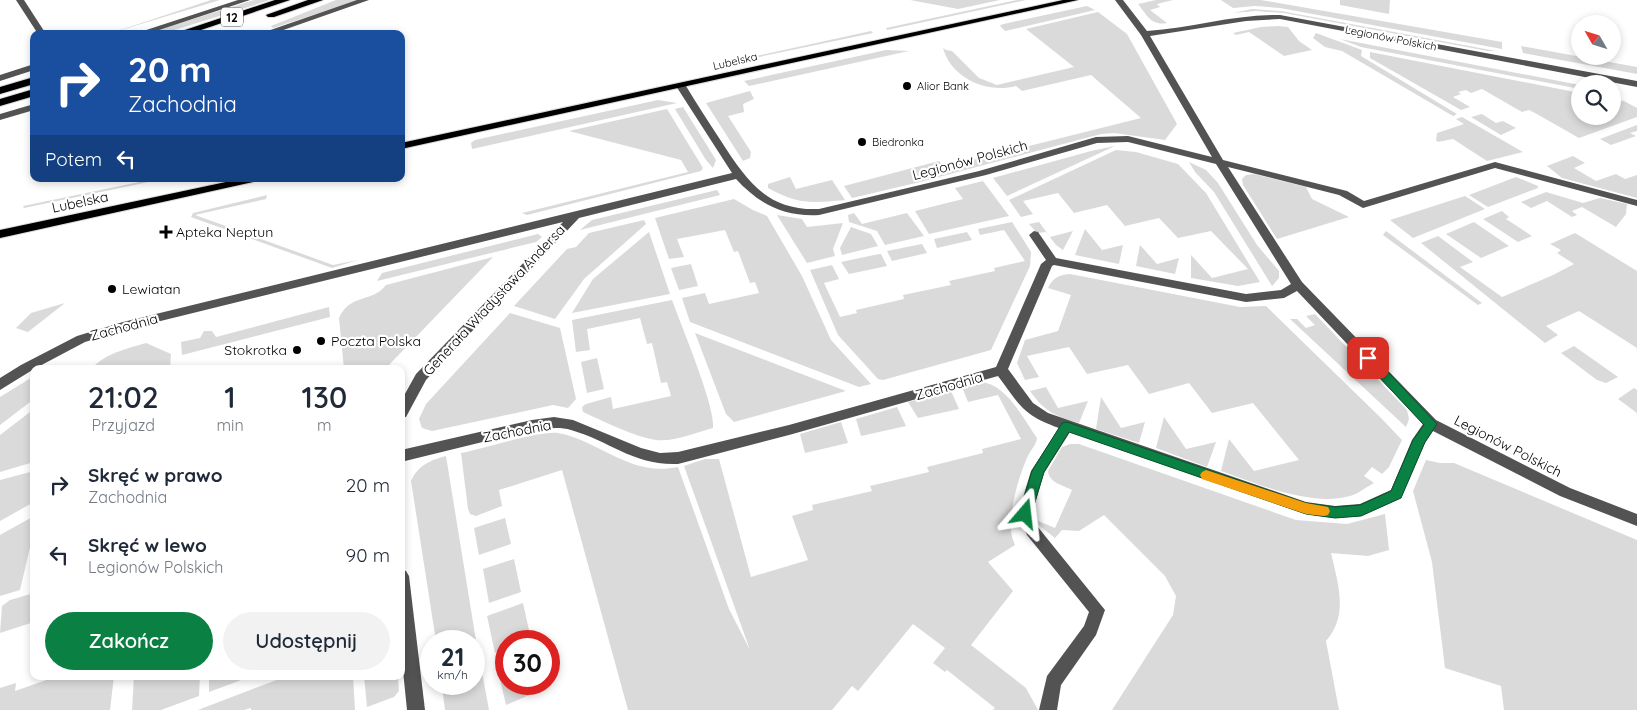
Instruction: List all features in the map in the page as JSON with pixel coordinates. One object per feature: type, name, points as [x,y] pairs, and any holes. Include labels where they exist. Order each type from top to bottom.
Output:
[{"type":"highway","name":"12","points":[[191,30],[285,0]]},
{"type":"highway","name":"12","points":[[225,30],[318,0]]},
{"type":"highway","points":[[0,91],[30,81]]},
{"type":"highway","points":[[0,103],[30,93]]},
{"type":"main road","name":"Lubelska","points":[[405,145],[1074,0]]},
{"type":"main road","name":"Lubelska","points":[[0,234],[239,182]]},
{"type":"street","points":[[20,0],[39,30]]},
{"type":"street","points":[[151,30],[246,0]]},
{"type":"street","points":[[275,30],[365,0]]},
{"type":"street","name":"Legionów Polskich","points":[[1119,0],[1144,34],[1219,161],[1298,285],[1431,424],[1565,492],[1637,520]]},
{"type":"street","name":"Legionów Polskich","points":[[1144,34],[1170,33],[1250,17],[1280,17],[1637,84]]},
{"type":"street","points":[[0,78],[30,68]]},
{"type":"street","points":[[681,86],[738,175]]},
{"type":"street","points":[[0,117],[30,108]]},
{"type":"street","name":"Legionów Polskich","points":[[738,175],[769,204],[780,209],[810,213],[845,208],[982,173],[1096,140],[1128,138],[1343,193],[1363,205],[1495,165],[1637,203]]},
{"type":"street","name":"Zachodnia","points":[[31,365],[81,339],[123,326],[738,175]]},
{"type":"street","name":"Generała Władysława Andersa","points":[[405,406],[421,377],[575,215]]},
{"type":"street","points":[[1034,235],[1053,262]]},
{"type":"street","points":[[1001,370],[1047,264],[1053,262],[1063,262],[1246,298],[1284,294],[1298,285]]},
{"type":"street","name":"Zachodnia","points":[[0,385],[30,365]]},
{"type":"street","name":"Zachodnia","points":[[405,455],[532,425],[554,422],[573,425],[638,454],[660,459],[678,458],[789,430],[1001,370],[1028,406],[1043,418],[1306,508],[1335,512],[1361,510],[1396,494],[1420,440],[1431,424]]},
{"type":"street","points":[[1048,710],[1053,682],[1090,630],[1097,610],[1032,530],[1025,514],[1038,471],[1067,426]]},
{"type":"street","points":[[405,612],[416,710]]},
{"type":"shaded area","points":[[211,0],[220,0],[121,30]]},
{"type":"shaded area","points":[[254,0],[270,0],[175,30],[158,30]]},
{"type":"shaded area","points":[[336,0],[359,0],[273,28],[271,26]]},
{"type":"shaded area","points":[[910,0],[1000,0],[958,9]]},
{"type":"shaded area","points":[[1017,0],[1026,0],[887,30],[886,28]]},
{"type":"shaded area","points":[[1156,0],[1173,0],[1157,4],[1160,7],[1150,10],[1167,23],[1153,21],[1138,4]]},
{"type":"shaded area","points":[[1221,0],[1261,0],[1502,42],[1502,49],[1280,8],[1255,6],[1233,8]]},
{"type":"shaded area","points":[[1340,0],[1390,0],[1389,14],[1340,5]]},
{"type":"shaded area","points":[[1087,6],[1095,10],[1005,31],[1000,25],[1008,23]]},
{"type":"shaded area","points":[[1252,9],[1281,11],[1496,51],[1284,13],[1256,11],[1233,13]]},
{"type":"shaded area","points":[[1098,12],[1127,34],[1177,124],[1165,140],[1114,133],[1101,134],[852,198],[844,186],[939,161],[945,167],[1141,118],[1091,75],[1022,91],[1016,86],[993,88],[972,81],[962,75],[947,59],[943,48],[952,51],[979,78],[997,85],[1074,67],[1026,29]]},
{"type":"shaded area","points":[[1261,27],[1288,27],[1299,41],[1312,50],[1284,56],[1249,32],[1236,35],[1233,33]]},
{"type":"shaded area","points":[[871,31],[873,33],[715,65]]},
{"type":"shaded area","points":[[1316,33],[1362,50],[1361,56],[1457,114],[1453,116],[1342,51],[1325,47],[1313,38]]},
{"type":"shaded area","points":[[1340,39],[1571,83],[1571,87],[1361,47]]},
{"type":"shaded area","points":[[1521,46],[1571,55],[1571,62],[1523,53]]},
{"type":"shaded area","points":[[886,50],[909,51],[749,86],[744,81]]},
{"type":"shaded area","points":[[1370,52],[1571,91],[1571,125],[1615,125],[1579,138],[1529,110],[1522,112],[1482,89],[1471,93],[1466,90],[1458,92],[1461,94],[1453,97],[1470,107],[1461,110],[1370,58]]},
{"type":"shaded area","points":[[1621,64],[1637,67],[1637,74],[1588,65]]},
{"type":"shaded area","points":[[750,91],[754,99],[743,104],[744,112],[728,116],[751,152],[750,158],[743,161],[706,103]]},
{"type":"shaded area","points":[[658,100],[677,103],[472,149],[471,143],[475,140]]},
{"type":"shaded area","points":[[1621,100],[1637,108],[1637,117],[1621,123]]},
{"type":"shaded area","points":[[683,107],[716,160],[713,168],[706,160],[675,109]]},
{"type":"shaded area","points":[[667,109],[703,168],[701,171],[527,215],[522,213],[688,172],[681,160],[569,131]]},
{"type":"shaded area","points":[[1482,114],[1496,123],[1503,121],[1516,128],[1501,135],[1471,117]]},
{"type":"shaded area","points":[[1462,117],[1523,152],[1487,161],[1453,139],[1438,142],[1436,140],[1437,133],[1464,124],[1456,119]]},
{"type":"shaded area","points":[[1637,125],[1637,131],[1630,133],[1636,136],[1611,145],[1600,139]]},
{"type":"shaded area","points":[[1115,146],[1007,196],[993,178],[1091,151]]},
{"type":"shaded area","points":[[1116,150],[1136,152],[1178,164],[1206,193],[1260,282],[1238,286],[1191,278],[1191,255],[1212,278],[1248,269],[1211,231],[1178,238],[1159,218],[1125,226],[1107,205],[1074,213],[1058,193],[1023,201],[1033,214],[1021,217],[1009,200]]},
{"type":"shaded area","points":[[1573,156],[1585,163],[1574,168],[1596,181],[1616,174],[1625,179],[1637,175],[1637,198],[1562,178],[1547,166]]},
{"type":"shaded area","points":[[1189,162],[1206,170],[1218,183],[1257,245],[1279,271],[1279,278],[1272,286],[1214,192],[1195,172]]},
{"type":"shaded area","points":[[1254,174],[1306,187],[1312,199],[1349,217],[1277,239],[1243,185],[1242,179],[1246,175]]},
{"type":"shaded area","points":[[790,177],[796,189],[832,180],[845,200],[805,202],[779,194],[768,188],[768,184]]},
{"type":"shaded area","points":[[1516,177],[1538,186],[1538,188],[1488,207],[1469,195]]},
{"type":"shaded area","points":[[983,181],[1009,216],[929,234],[915,211],[963,199],[955,188]]},
{"type":"shaded area","points":[[139,182],[149,182],[24,208],[23,206]]},
{"type":"shaded area","points":[[717,190],[720,195],[580,230],[592,220]]},
{"type":"shaded area","points":[[1546,192],[1583,203],[1600,198],[1627,204],[1626,214],[1616,227],[1582,207],[1572,211],[1577,215],[1572,217],[1547,201],[1531,208],[1521,202]]},
{"type":"shaded area","points":[[267,195],[266,199],[195,215],[333,265],[358,260],[332,268],[191,217],[193,213]]},
{"type":"shaded area","points":[[1465,196],[1485,209],[1413,238],[1390,220]]},
{"type":"shaded area","points":[[734,199],[767,216],[802,276],[831,340],[871,384],[859,387],[690,322],[682,298],[705,293],[709,304],[759,293],[755,282],[750,283],[738,251],[734,252],[725,230],[677,239],[684,257],[669,259],[655,218]]},
{"type":"shaded area","points":[[1502,211],[1509,217],[1506,219],[1532,236],[1518,242],[1483,219]]},
{"type":"shaded area","points":[[854,213],[862,224],[907,213],[924,236],[885,245],[877,231],[849,222],[848,215]]},
{"type":"shaded area","points":[[777,215],[802,219],[807,227],[843,223],[833,249],[835,256],[807,263]]},
{"type":"shaded area","points":[[644,220],[646,224],[584,279],[555,319],[514,306],[567,249],[576,247],[589,233]]},
{"type":"shaded area","points":[[1012,222],[1031,252],[1030,266],[991,350],[883,380],[878,379],[838,335],[810,270],[832,265],[839,279],[824,283],[840,317],[857,313],[856,310],[904,299],[903,295],[951,285],[949,281],[995,271],[994,268],[1025,261],[1004,230],[980,235],[978,229]]},
{"type":"shaded area","points":[[1039,222],[1050,237],[1073,231],[1063,250],[1056,245],[1046,232],[1037,233],[1029,224]]},
{"type":"shaded area","points":[[1474,222],[1509,246],[1481,258],[1446,234]]},
{"type":"shaded area","points":[[851,227],[871,234],[878,246],[842,255],[840,248]]},
{"type":"shaded area","points":[[1085,229],[1102,250],[1123,245],[1119,264],[1075,255]]},
{"type":"shaded area","points":[[1386,231],[1482,303],[1478,305],[1383,235]]},
{"type":"shaded area","points":[[649,232],[670,294],[572,313],[593,279]]},
{"type":"shaded area","points":[[967,232],[972,240],[937,248],[934,239]]},
{"type":"shaded area","points":[[1575,233],[1637,271],[1637,348],[1579,311],[1546,326],[1558,335],[1545,343],[1421,243],[1438,236],[1473,262],[1460,267],[1502,297],[1574,264],[1557,253],[1561,250],[1550,244]]},
{"type":"shaded area","points":[[538,234],[542,237],[536,242],[377,281],[382,273]]},
{"type":"shaded area","points":[[922,244],[927,253],[892,261],[887,251]]},
{"type":"shaded area","points":[[1140,245],[1157,264],[1179,258],[1175,274],[1136,266]]},
{"type":"shaded area","points":[[881,254],[887,266],[849,274],[841,262]]},
{"type":"shaded area","points":[[493,257],[389,365],[344,365],[339,318],[349,305],[381,291],[386,285]]},
{"type":"shaded area","points":[[691,264],[698,286],[679,290],[671,268]]},
{"type":"shaded area","points":[[1070,274],[1240,307],[1266,306],[1402,440],[1389,467],[1382,474],[1372,467],[1364,476],[1374,483],[1356,494],[1335,499],[1319,499],[1268,488],[1221,471],[1229,439],[1254,471],[1299,460],[1253,403],[1212,413],[1189,383],[1149,394],[1128,365],[1087,374],[1069,347],[1027,356],[1039,377],[1025,380],[1017,363],[1025,340],[1058,331],[1071,295],[1048,288],[1056,278]]},
{"type":"shaded area","points":[[672,300],[704,385],[713,428],[677,438],[656,440],[629,432],[583,412],[582,407],[586,404],[611,397],[613,409],[671,396],[667,382],[661,383],[652,343],[647,344],[640,318],[587,329],[590,350],[576,352],[572,320]]},
{"type":"shaded area","points":[[65,303],[28,332],[16,328],[31,313]]},
{"type":"shaded area","points":[[329,307],[330,317],[182,355],[181,342],[200,338],[204,331],[212,331],[216,337]]},
{"type":"shaded area","points":[[510,313],[560,328],[576,399],[568,408],[553,405],[432,431],[422,428],[419,419],[426,404]]},
{"type":"shaded area","points":[[1315,314],[1407,410],[1409,419],[1406,427],[1290,319],[1297,319],[1306,328],[1315,325],[1306,316]]},
{"type":"shaded area","points":[[695,333],[846,391],[734,422],[726,414]]},
{"type":"shaded area","points":[[146,343],[171,354],[170,365],[96,365],[110,355]]},
{"type":"shaded area","points":[[1574,346],[1618,377],[1606,383],[1597,380],[1561,353]]},
{"type":"shaded area","points":[[597,358],[604,389],[587,393],[581,362]]},
{"type":"shaded area","points":[[30,378],[30,402],[0,425],[0,397]]},
{"type":"shaded area","points":[[981,382],[990,384],[1006,395],[1037,438],[1024,465],[1013,503],[1011,530],[1015,545],[988,562],[1013,591],[971,645],[1026,688],[1038,710],[993,710],[995,708],[947,670],[945,672],[933,663],[945,648],[913,624],[858,691],[852,686],[832,710],[628,710],[562,470],[499,490],[502,506],[476,516],[470,514],[468,509],[461,453],[539,434],[558,433],[573,437],[630,463],[645,467],[661,469],[678,467],[729,609],[750,650],[684,466],[705,459],[719,459],[751,577],[808,560],[792,516],[813,510],[812,505],[872,491],[870,486],[929,472],[927,467],[983,453],[982,449],[1021,439],[998,395],[968,402],[962,387]]},
{"type":"shaded area","points":[[1046,387],[1058,408],[1088,401],[1079,423],[1063,418],[1046,409],[1030,391]]},
{"type":"shaded area","points":[[1634,388],[1637,390],[1637,413],[1618,399]]},
{"type":"shaded area","points":[[951,391],[959,409],[918,418],[908,402]]},
{"type":"shaded area","points":[[1101,397],[1121,428],[1145,422],[1139,443],[1096,429]]},
{"type":"shaded area","points":[[897,407],[906,426],[861,436],[856,419]]},
{"type":"shaded area","points":[[30,412],[30,463],[0,472],[0,435]]},
{"type":"shaded area","points":[[1164,417],[1186,449],[1216,442],[1207,467],[1156,448]]},
{"type":"shaded area","points":[[841,422],[848,443],[805,453],[800,434]]},
{"type":"shaded area","points":[[1070,444],[1079,444],[1296,520],[1347,524],[1385,514],[1389,550],[1368,556],[1331,553],[1339,588],[1340,610],[1333,631],[1326,641],[1339,710],[1112,710],[1173,615],[1176,596],[1165,576],[1104,515],[1079,531],[1062,530],[1055,538],[1036,523],[1036,520],[1055,528],[1072,490],[1054,481],[1048,471],[1062,447]]},
{"type":"shaded area","points":[[446,456],[474,630],[434,630],[411,481],[421,467],[435,459]]},
{"type":"shaded area","points":[[1426,460],[1454,463],[1637,540],[1637,710],[1504,710],[1501,686],[1445,668],[1432,562],[1413,491]]},
{"type":"shaded area","points":[[30,472],[30,504],[0,521],[0,480]]},
{"type":"shaded area","points":[[30,518],[30,547],[20,590],[0,596],[0,535]]},
{"type":"shaded area","points":[[505,518],[511,544],[479,555],[474,528]]},
{"type":"shaded area","points":[[514,559],[521,592],[489,603],[483,569]]},
{"type":"shaded area","points":[[30,594],[30,623],[0,633],[2,606],[10,600]]},
{"type":"shaded area","points":[[523,603],[529,630],[495,630],[495,653],[487,616]]},
{"type":"shaded area","points":[[47,680],[114,680],[110,710],[0,710],[0,688],[16,683],[15,691]]},
{"type":"shaded area","points":[[134,680],[200,680],[199,696],[161,710],[132,710]]},
{"type":"shaded area","points":[[209,680],[241,680],[209,692]]},
{"type":"shaded area","points":[[277,680],[353,680],[355,710],[251,710],[251,708],[244,710],[198,710]]},
{"type":"shaded area","points":[[364,680],[398,680],[399,691],[394,697],[367,707]]},
{"type":"shaded area","points":[[485,688],[489,710],[445,710],[443,695],[485,695]]},
{"type":"shaded area","points":[[504,695],[529,695],[506,705]]},
{"type":"slow traffic","points":[[1206,475],[1306,508],[1324,511]]},
{"type":"place","name":"Alior Bank","points":[[907,86]]},
{"type":"place","name":"Biedronka","points":[[862,142]]},
{"type":"place","name":"Apteka Neptun","points":[[166,232]]},
{"type":"place","name":"Lewiatan","points":[[112,289]]},
{"type":"place","name":"Poczta Polska","points":[[321,341]]},
{"type":"place","name":"Stokrotka","points":[[297,350]]},
{"type":"route","points":[[1025,514],[1038,471],[1067,426],[1306,508],[1335,512],[1361,510],[1396,494],[1420,440],[1431,424],[1368,358]]}]
